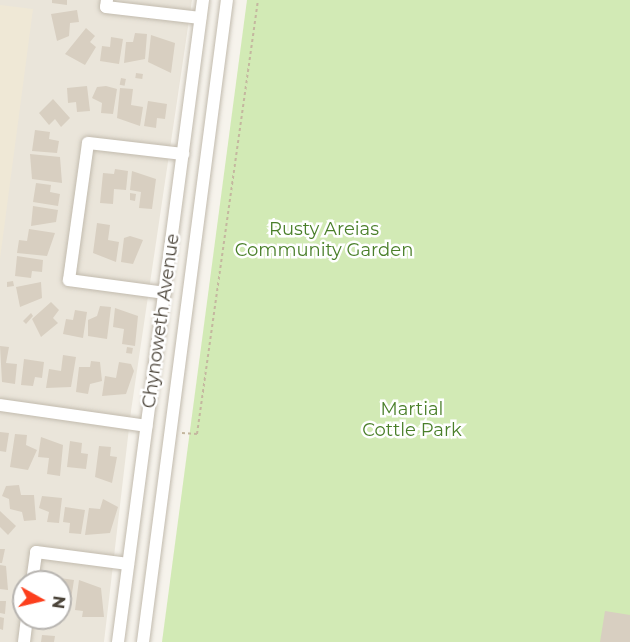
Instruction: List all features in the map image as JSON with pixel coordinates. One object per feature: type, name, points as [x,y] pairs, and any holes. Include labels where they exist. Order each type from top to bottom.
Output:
[{"type":"street","points":[[107,0],[106,7],[200,18]]},
{"type":"street","name":"Chynoweth Avenue","points":[[118,642],[203,0]]},
{"type":"street","name":"Chynoweth Avenue","points":[[143,642],[227,0]]},
{"type":"street","points":[[165,293],[69,280],[88,143],[183,154]]},
{"type":"street","points":[[0,405],[147,426]]},
{"type":"street","points":[[34,570],[36,552],[128,564]]},
{"type":"path","points":[[170,431],[197,434],[258,0]]},
{"type":"shaded area","points":[[0,0],[192,0],[131,411],[104,642],[0,642]]},
{"type":"shaded area","points":[[0,5],[33,9],[0,259]]},
{"type":"green space","name":"Martial Cottle Park","points":[[247,0],[630,0],[630,642],[162,642]]},
{"type":"building","points":[[52,0],[67,0],[67,5],[52,3]]},
{"type":"building","points":[[77,10],[79,22],[70,23],[69,36],[57,41],[51,14]]},
{"type":"building","points":[[86,28],[95,36],[90,42],[96,47],[85,65],[65,54]]},
{"type":"building","points":[[135,33],[147,34],[145,59],[124,63],[126,42],[133,42]]},
{"type":"building","points":[[151,35],[175,43],[171,73],[148,62]]},
{"type":"building","points":[[111,37],[123,39],[119,64],[100,61],[102,46],[110,47]]},
{"type":"building","points":[[136,73],[143,74],[142,79],[135,78]]},
{"type":"building","points":[[121,78],[126,79],[125,86],[120,85]]},
{"type":"building","points":[[87,86],[90,111],[77,112],[76,102],[68,103],[67,88]]},
{"type":"building","points":[[106,86],[117,89],[113,114],[101,113],[102,103],[92,98],[97,87]]},
{"type":"building","points":[[120,88],[133,89],[131,105],[143,107],[140,126],[117,118]]},
{"type":"building","points":[[53,99],[70,118],[61,127],[55,119],[49,125],[39,113]]},
{"type":"building","points":[[148,101],[167,104],[165,119],[157,118],[156,128],[144,126]]},
{"type":"building","points":[[35,130],[50,132],[49,139],[59,141],[57,153],[32,151]]},
{"type":"building","points":[[30,154],[60,157],[62,183],[32,179]]},
{"type":"building","points":[[115,169],[128,171],[126,190],[114,189],[113,204],[100,203],[103,173],[114,174]]},
{"type":"building","points":[[132,171],[156,179],[152,209],[139,208],[141,192],[130,190]]},
{"type":"building","points":[[36,183],[51,185],[50,192],[60,194],[58,206],[33,202]]},
{"type":"building","points":[[130,193],[136,194],[135,201],[130,200]]},
{"type":"building","points":[[33,206],[58,210],[56,222],[31,226]]},
{"type":"building","points":[[97,223],[110,225],[108,240],[119,242],[116,262],[93,253]]},
{"type":"building","points":[[29,229],[55,233],[47,256],[17,253],[19,240],[27,241]]},
{"type":"building","points":[[130,236],[143,240],[133,264],[121,262],[124,238]]},
{"type":"building","points":[[17,256],[43,260],[42,272],[32,271],[31,278],[15,276]]},
{"type":"building","points":[[13,281],[14,286],[7,287],[7,282]]},
{"type":"building","points":[[41,282],[42,298],[20,307],[16,287]]},
{"type":"building","points":[[51,302],[59,310],[53,318],[58,323],[41,337],[32,319]]},
{"type":"building","points":[[100,306],[111,307],[107,339],[88,336],[88,320],[97,316]]},
{"type":"building","points":[[115,308],[138,316],[135,346],[122,344],[124,329],[113,327]]},
{"type":"building","points":[[75,310],[87,312],[83,338],[63,334],[66,319],[73,320]]},
{"type":"building","points":[[31,313],[33,316],[26,324],[23,321]]},
{"type":"building","points":[[0,346],[9,347],[6,363],[17,364],[15,384],[2,382]]},
{"type":"building","points":[[127,347],[133,348],[132,354],[126,353]]},
{"type":"building","points":[[63,355],[76,357],[71,387],[46,388],[49,369],[61,371]]},
{"type":"building","points":[[24,359],[44,362],[42,378],[35,377],[33,386],[21,385]]},
{"type":"building","points":[[91,361],[100,362],[102,381],[90,384],[88,394],[76,392],[79,367],[90,367]]},
{"type":"building","points":[[119,362],[131,364],[134,371],[126,394],[102,396],[105,376],[116,378]]},
{"type":"building","points":[[0,432],[9,433],[6,452],[0,451]]},
{"type":"building","points":[[15,434],[27,435],[26,445],[37,450],[28,470],[10,467]]},
{"type":"building","points":[[41,437],[63,445],[60,476],[47,474],[49,458],[38,457]]},
{"type":"building","points":[[70,441],[82,443],[81,453],[88,454],[86,469],[67,467]]},
{"type":"building","points":[[99,446],[111,447],[110,456],[117,457],[112,483],[95,477]]},
{"type":"building","points":[[19,485],[21,495],[34,495],[36,520],[24,521],[22,512],[10,509],[9,499],[2,496],[6,486]]},
{"type":"building","points":[[42,496],[62,498],[59,523],[47,522],[49,512],[39,508]]},
{"type":"building","points":[[103,499],[118,507],[110,533],[85,535],[89,508],[100,509]]},
{"type":"building","points":[[65,507],[85,510],[81,534],[69,533],[70,523],[63,522]]},
{"type":"building","points":[[0,511],[16,526],[8,535],[0,527]]},
{"type":"building","points":[[0,549],[5,549],[2,563],[0,563]]},
{"type":"building","points":[[0,565],[6,566],[8,590],[0,589]]},
{"type":"building","points":[[79,580],[101,588],[104,617],[82,617],[83,611],[75,610]]},
{"type":"building","points":[[0,601],[6,601],[5,614],[0,613]]},
{"type":"building","points":[[605,611],[630,615],[630,642],[600,642]]},
{"type":"building","points":[[0,617],[4,618],[3,630],[0,629]]},
{"type":"building","points":[[42,635],[55,636],[54,642],[41,642]]},
{"type":"park label","name":"Rusty Areias Community Garden","points":[[324,240]]}]
